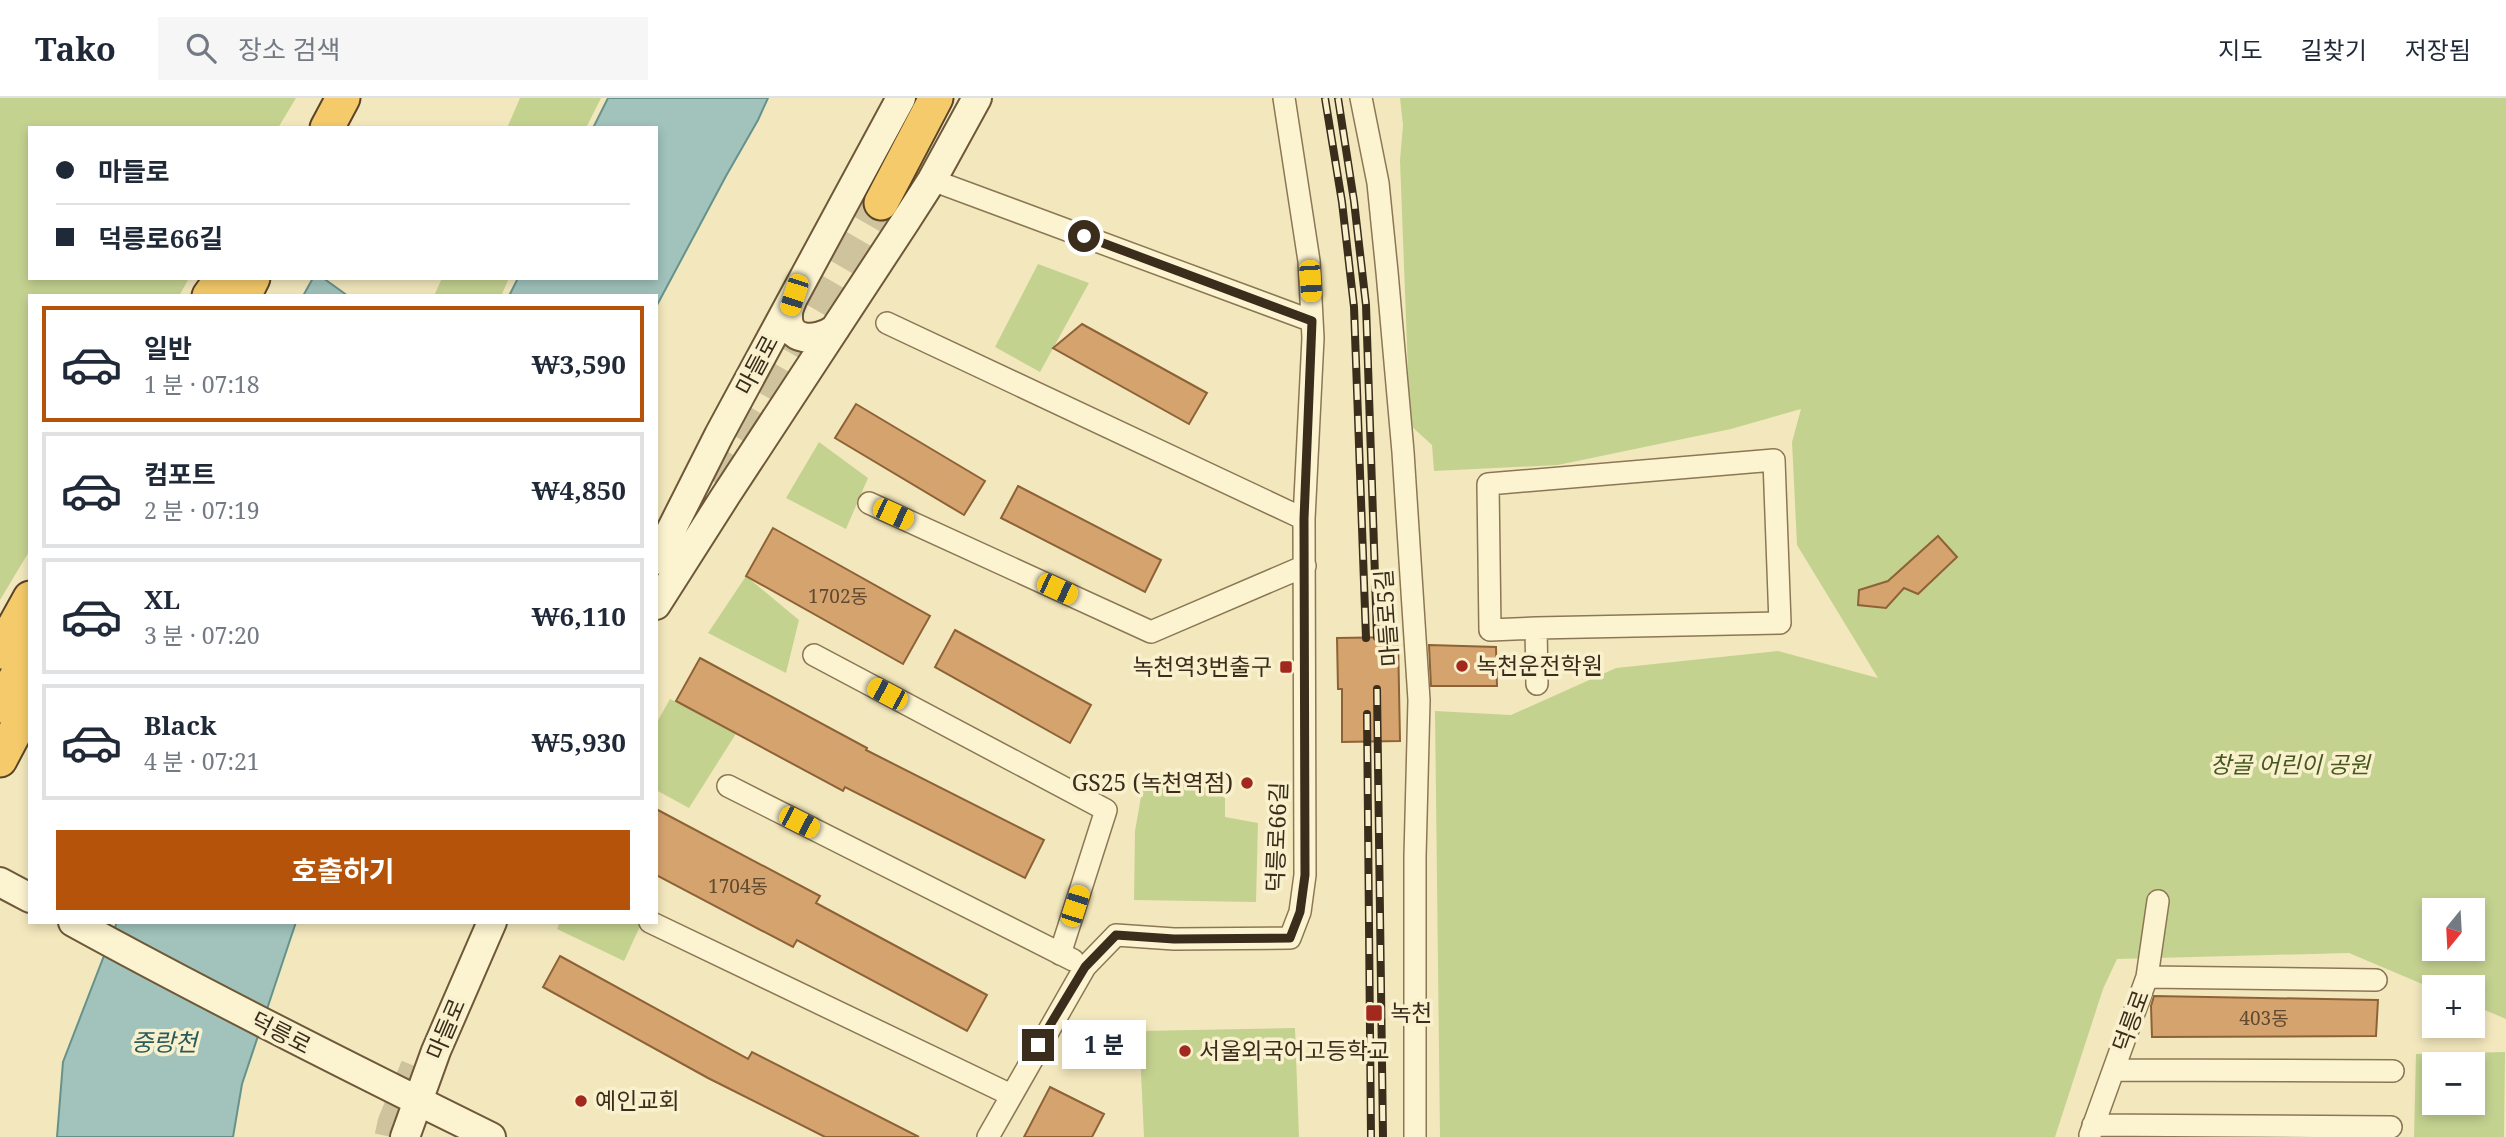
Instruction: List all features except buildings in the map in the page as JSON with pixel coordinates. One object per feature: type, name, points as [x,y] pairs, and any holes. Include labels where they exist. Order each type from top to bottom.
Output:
[{"type":"highway","points":[[328,126],[343,98]]},
{"type":"highway","points":[[881,203],[936,98]]},
{"type":"highway","points":[[0,652],[28,602]]},
{"type":"highway","points":[[0,706],[28,656]]},
{"type":"highway","points":[[0,760],[28,707]]},
{"type":"main road","name":"마들로","points":[[658,556],[691,489],[901,98]]},
{"type":"main road","name":"마들로","points":[[658,603],[932,180],[977,98]]},
{"type":"main road","points":[[794,295],[788,315],[795,332],[808,339],[817,339],[835,329]]},
{"type":"main road","name":"덕릉로","points":[[78,924],[182,982],[491,1137]]},
{"type":"main road","name":"마들로","points":[[405,1137],[416,1101],[491,924]]},
{"type":"street","name":"덕릉로66길","points":[[988,1137],[1085,967],[1116,935],[1174,939],[1290,938],[1300,912],[1305,875],[1304,519],[1312,321],[1309,261],[1284,98]]},
{"type":"street","name":"마들로5길","points":[[1361,98],[1378,183],[1388,286],[1403,452],[1419,700],[1415,857],[1415,1137]]},
{"type":"street","points":[[932,180],[1312,321]]},
{"type":"street","points":[[887,323],[1304,519]]},
{"type":"street","points":[[1774,460],[1780,623],[1536,628],[1490,630],[1488,484],[1774,460]]},
{"type":"street","points":[[869,503],[1150,632],[1305,566]]},
{"type":"street","points":[[1536,628],[1537,684]]},
{"type":"street","points":[[814,655],[1106,810],[1060,954]]},
{"type":"street","points":[[728,786],[1085,967]]},
{"type":"street","name":"덕릉로","points":[[2091,1131],[2147,977],[2158,901]]},
{"type":"street","points":[[654,924],[1010,1095]]},
{"type":"street","points":[[2147,977],[2376,980]]},
{"type":"street","points":[[2114,1070],[2393,1071]]},
{"type":"street","points":[[2091,1131],[2391,1127]]},
{"type":"green space","points":[[0,98],[296,98],[279,126],[28,126],[28,280],[188,280],[180,294],[28,294],[28,553],[0,600]]},
{"type":"green space","points":[[520,98],[601,98],[587,126],[508,126]]},
{"type":"green space","name":"창골 어린이 공원","points":[[1400,98],[2506,98],[2506,1019],[2485,1010],[2485,975],[2422,975],[2422,984],[2349,953],[2117,959],[2103,989],[2055,1137],[1440,1137],[1435,711],[1511,715],[1616,668],[1778,651],[1878,678],[1797,545],[1792,442],[1801,409],[1731,429],[1558,465],[1434,471],[1432,445],[1410,425],[1400,160],[1403,125]]},
{"type":"green space","points":[[1038,264],[1089,283],[1040,372],[995,347]]},
{"type":"green space","points":[[441,280],[508,280],[502,294],[435,294]]},
{"type":"green space","points":[[819,442],[868,478],[846,529],[786,498]]},
{"type":"green space","points":[[746,576],[799,620],[786,673],[708,633]]},
{"type":"green space","points":[[670,699],[737,732],[689,808],[658,791],[658,720]]},
{"type":"green space","points":[[1145,774],[1225,777],[1225,817],[1258,823],[1256,902],[1134,900],[1135,831]]},
{"type":"green space","points":[[559,924],[641,924],[624,961],[557,929]]},
{"type":"green space","points":[[1295,1028],[1299,1137],[1144,1137],[1139,1031]]},
{"type":"green space","points":[[2485,1052],[2505,1052],[2504,1137],[2414,1137],[2416,1054],[2422,1054],[2422,1115],[2485,1115]]},
{"type":"water","points":[[608,98],[768,98],[658,303],[658,294],[510,294],[517,280],[658,280],[658,126],[594,126]]},
{"type":"water","points":[[312,280],[326,280],[345,294],[304,294]]},
{"type":"water","name":"중랑천","points":[[116,924],[295,924],[242,1084],[233,1137],[57,1137],[63,1062]]},
{"type":"tunnel","points":[[663,568],[752,425],[881,203]]},
{"type":"tunnel","points":[[391,1137],[417,1067]]},
{"type":"railway","points":[[1325,98],[1342,202],[1354,307],[1366,638]]},
{"type":"railway","points":[[1338,98],[1366,305],[1377,637]]},
{"type":"railway","points":[[1377,689],[1383,1137]]},
{"type":"railway","points":[[1367,714],[1371,1137]]},
{"type":"place","name":"녹천운전학원","points":[[1462,666]]},
{"type":"place","name":"녹천역3번출구","points":[[1286,667]]},
{"type":"place","name":"GS25 (녹천역점)","points":[[1247,783]]},
{"type":"place","name":"녹천","points":[[1374,1013]]},
{"type":"place","name":"서울외국어고등학교","points":[[1185,1051]]},
{"type":"place","name":"예인교회","points":[[581,1101]]},
{"type":"route","points":[[1038,1045],[1085,967],[1116,935],[1174,939],[1290,938],[1300,912],[1305,875],[1304,519],[1312,321],[1084,236]]}]
